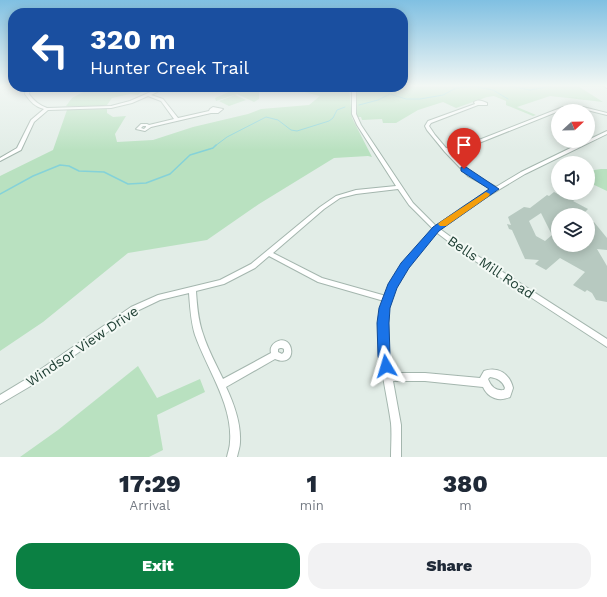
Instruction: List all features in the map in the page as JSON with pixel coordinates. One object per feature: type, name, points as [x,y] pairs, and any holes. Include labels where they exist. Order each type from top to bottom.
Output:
[{"type":"street","points":[[42,107],[47,109],[109,107]]},
{"type":"street","points":[[168,107],[177,120]]},
{"type":"street","name":"Bells Mill Road","points":[[354,107],[354,114],[359,126],[399,187],[411,204],[436,229],[468,253],[607,343]]},
{"type":"street","points":[[468,107],[429,122],[427,126],[428,130],[470,174],[494,189]]},
{"type":"street","points":[[446,150],[467,146],[563,108],[587,108],[607,114]]},
{"type":"street","points":[[0,160],[19,149],[32,121],[47,109]]},
{"type":"street","points":[[149,126],[211,112]]},
{"type":"street","points":[[396,457],[396,425],[384,356],[383,323],[387,300],[392,287],[405,266],[436,229],[494,189],[528,170],[607,132]]},
{"type":"street","name":"Windsor View Drive","points":[[0,400],[31,381],[134,309],[158,298],[192,290],[234,276],[253,266],[322,208],[338,198],[356,192],[399,187]]},
{"type":"street","points":[[268,254],[320,280],[387,300]]},
{"type":"street","points":[[192,290],[199,335],[221,385],[236,426],[234,451],[232,457]]},
{"type":"street","points":[[221,385],[275,355]]},
{"type":"street","points":[[388,377],[425,377],[485,383]]},
{"type":"green space","points":[[281,107],[351,107],[352,118],[372,157],[334,158],[259,204],[207,240],[128,253],[43,322],[0,351],[0,176],[53,150],[67,110],[107,109],[107,113],[113,117],[126,116],[115,134],[117,142],[153,140],[193,127],[248,114],[261,109]]},
{"type":"green space","points":[[355,107],[426,107],[418,110],[396,123],[383,123],[382,119],[362,120],[361,117],[355,117]]},
{"type":"green space","points":[[512,107],[518,107],[536,115],[533,116]]},
{"type":"green space","points":[[607,169],[607,191],[595,185],[595,170]]},
{"type":"green space","points":[[138,366],[157,398],[200,379],[205,392],[157,415],[163,450],[149,457],[20,457],[58,430]]},
{"type":"building","points":[[551,194],[551,200],[574,200],[573,201],[586,208],[551,208],[551,233],[541,213],[529,221],[536,236],[545,241],[551,236],[551,252],[595,252],[595,223],[607,238],[607,250],[597,249],[607,266],[607,302],[596,300],[592,293],[587,290],[585,292],[573,285],[585,272],[560,258],[546,270],[535,264],[539,260],[525,259],[512,230],[509,229],[507,224],[511,225],[508,217],[524,207],[530,208],[547,195],[549,196]]},
{"type":"waterway","points":[[215,146],[227,137],[266,117],[278,120],[291,130],[297,131],[329,121],[333,118],[337,110],[344,107]]},
{"type":"waterway","points":[[0,194],[33,176],[60,165],[69,166],[79,171],[104,172],[128,184],[146,183],[170,174],[190,155],[213,148],[215,146]]},
{"type":"slow traffic","points":[[443,224],[486,194]]},
{"type":"route","points":[[386,366],[384,356],[383,323],[385,308],[392,287],[405,266],[436,229],[494,189],[464,169]]}]
